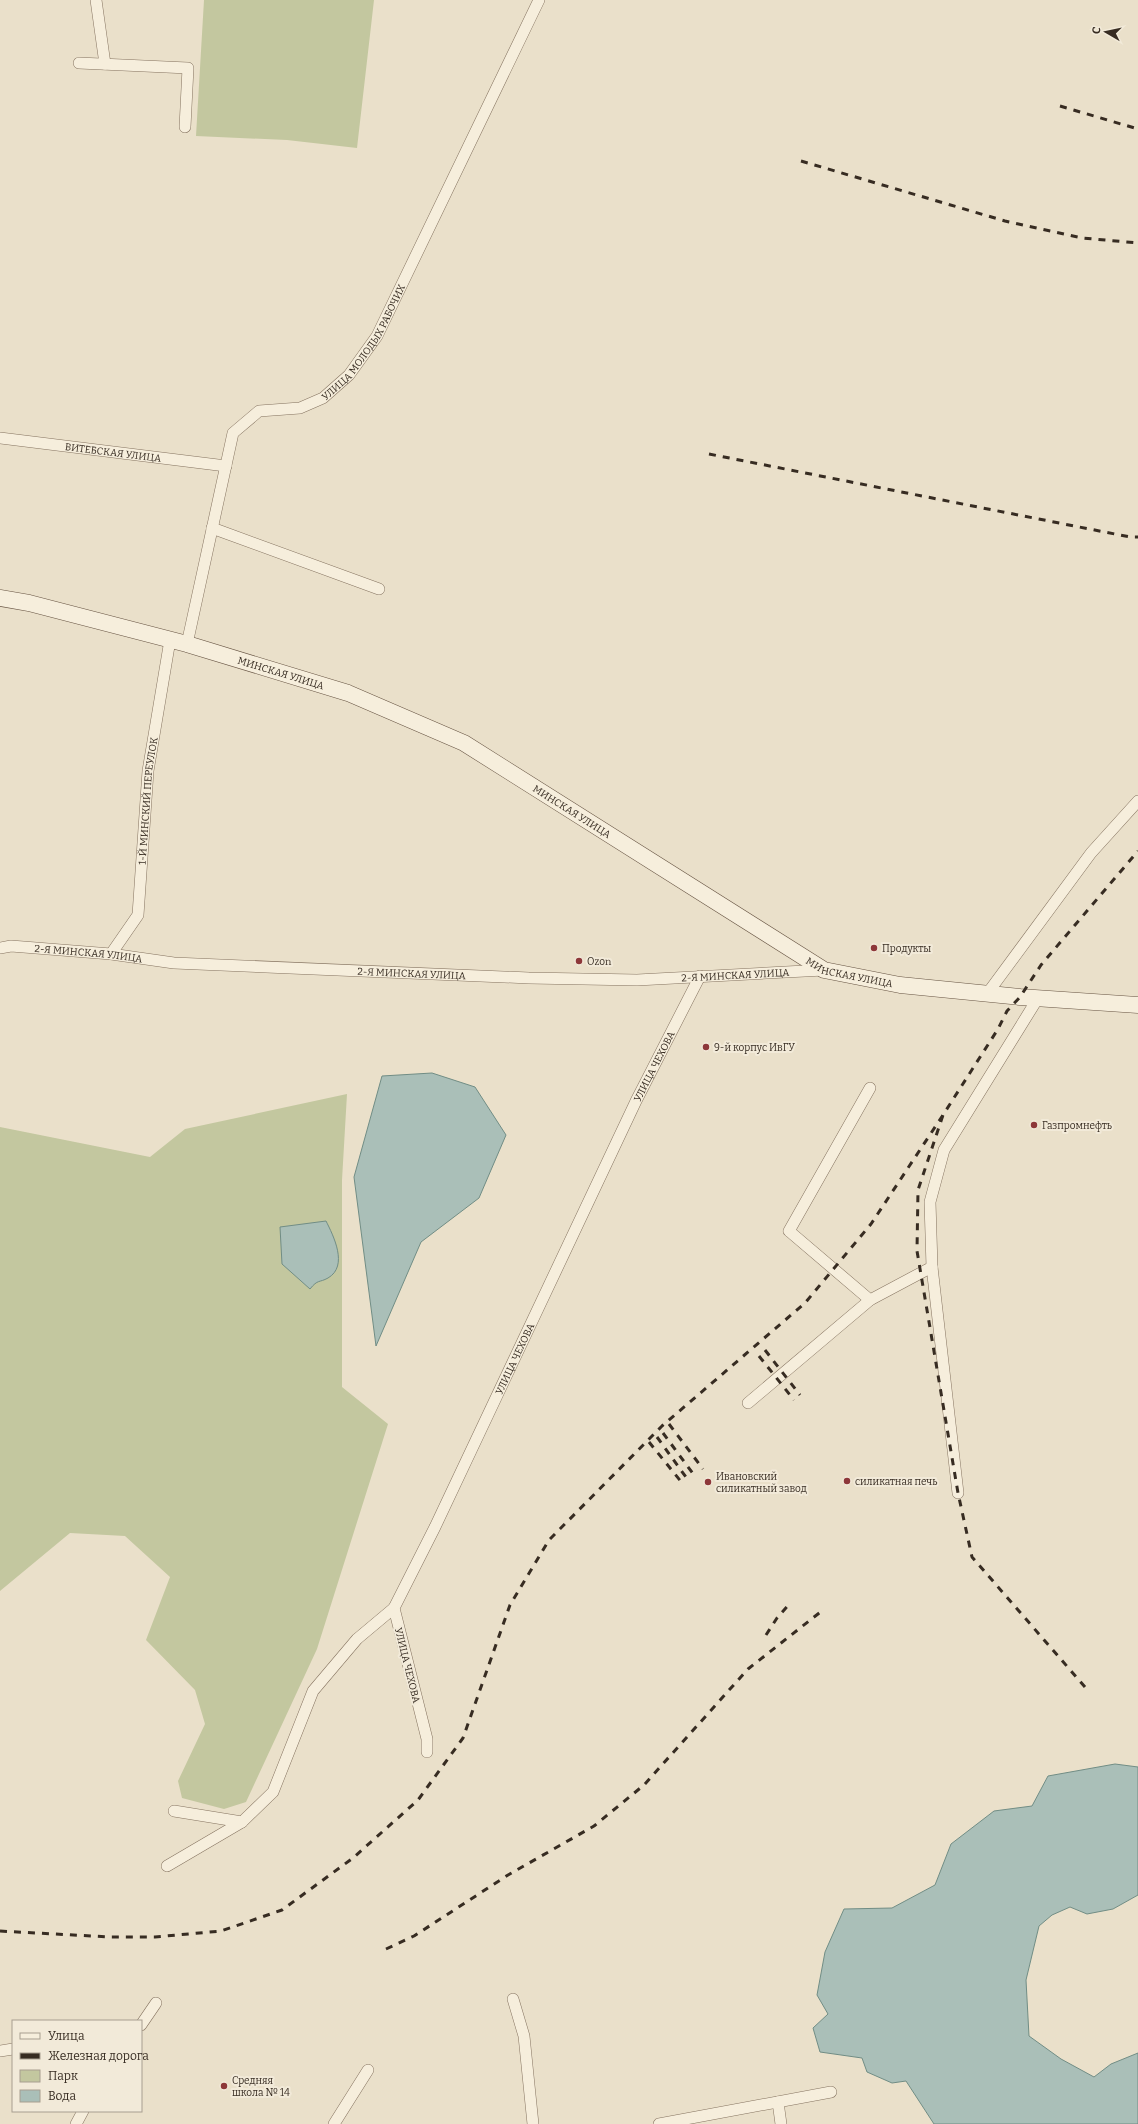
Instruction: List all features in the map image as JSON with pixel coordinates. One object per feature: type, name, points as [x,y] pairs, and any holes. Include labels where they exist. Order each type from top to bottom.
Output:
[{"type":"main road","name":"МИНСКАЯ УЛИЦА","points":[[0,598],[29,603],[188,644],[348,693],[464,743],[824,970],[883,983],[988,994],[1138,1005]]},
{"type":"street","points":[[96,0],[105,64]]},
{"type":"street","name":"УЛИЦА МОЛОДЫХ РАБОЧИХ","points":[[188,644],[233,433],[259,411],[300,408],[323,398],[349,374],[377,336],[539,0]]},
{"type":"street","points":[[79,63],[188,68],[184,127]]},
{"type":"street","name":"ВИТЕБСКАЯ УЛИЦА","points":[[0,438],[226,466]]},
{"type":"street","points":[[212,528],[379,589]]},
{"type":"street","name":"1-Й МИНСКИЙ ПЕРЕУЛОК","points":[[111,954],[138,915],[148,772],[170,640]]},
{"type":"street","points":[[988,994],[1091,853],[1138,801]]},
{"type":"street","name":"2-Я МИНСКАЯ УЛИЦА","points":[[0,948],[11,946],[111,954],[174,963],[529,978],[637,980],[824,970]]},
{"type":"street","name":"УЛИЦА ЧЕХОВА","points":[[427,1752],[427,1739],[394,1608],[435,1527],[636,1100],[700,976]]},
{"type":"street","points":[[958,1493],[932,1267],[930,1202],[944,1150],[1038,998]]},
{"type":"street","points":[[870,1088],[789,1231],[870,1300]]},
{"type":"street","points":[[748,1403],[870,1300],[932,1267]]},
{"type":"street","points":[[168,1866],[242,1822],[273,1792],[313,1691],[357,1639],[394,1608]]},
{"type":"street","points":[[174,1811],[242,1822]]},
{"type":"street","points":[[513,1999],[524,2036],[533,2124]]},
{"type":"street","points":[[142,2024],[156,2003]]},
{"type":"street","points":[[0,2051],[12,2049]]},
{"type":"street","points":[[334,2124],[368,2070]]},
{"type":"street","points":[[659,2124],[831,2092]]},
{"type":"street","points":[[778,2102],[781,2124]]},
{"type":"green space","points":[[204,0],[374,0],[357,148],[287,140],[196,136]]},
{"type":"green space","points":[[347,1094],[342,1180],[342,1387],[388,1424],[317,1649],[246,1802],[224,1809],[182,1798],[178,1781],[205,1724],[195,1690],[146,1640],[170,1577],[125,1536],[70,1533],[0,1591],[0,1127],[150,1157],[185,1129]]},
{"type":"water","points":[[432,1073],[475,1087],[506,1135],[479,1198],[421,1242],[376,1346],[354,1177],[382,1076]]},
{"type":"water","points":[[326,1221],[338,1250],[338,1266],[334,1273],[328,1278],[317,1282],[310,1289],[282,1264],[280,1227]]},
{"type":"water","points":[[1115,1764],[1138,1767],[1138,1895],[1113,1909],[1087,1914],[1070,1907],[1052,1915],[1039,1926],[1026,1980],[1029,2036],[1061,2059],[1094,2077],[1111,2064],[1138,2053],[1138,2124],[934,2124],[906,2081],[892,2083],[867,2072],[862,2058],[820,2052],[813,2028],[828,2014],[817,1995],[825,1952],[844,1909],[892,1908],[935,1885],[951,1844],[994,1811],[1032,1806],[1048,1776]]},
{"type":"railway","points":[[1060,106],[1138,129]]},
{"type":"railway","points":[[801,161],[1005,221],[1082,238],[1138,243]]},
{"type":"railway","points":[[709,454],[1130,537],[1138,537]]},
{"type":"railway","points":[[1085,1687],[972,1557],[958,1493],[917,1251],[918,1190],[943,1115],[998,1029],[1007,1011],[1020,997],[1041,965],[1138,851]]},
{"type":"railway","points":[[0,1931],[111,1937],[155,1937],[221,1931],[282,1910],[353,1858],[418,1800],[463,1738],[510,1605],[549,1540],[662,1426],[805,1303],[871,1224],[943,1115]]},
{"type":"railway","points":[[765,1350],[800,1395]]},
{"type":"railway","points":[[759,1356],[794,1400]]},
{"type":"railway","points":[[669,1424],[703,1469]]},
{"type":"railway","points":[[663,1433],[694,1475]]},
{"type":"railway","points":[[657,1437],[688,1480]]},
{"type":"railway","points":[[649,1442],[683,1484]]},
{"type":"railway","points":[[766,1635],[777,1618],[791,1602]]},
{"type":"railway","points":[[386,1949],[414,1936],[508,1875],[594,1826],[644,1785],[748,1669],[823,1610]]},
{"type":"place","name":"Продукты","points":[[874,948]]},
{"type":"place","name":"Ozon","points":[[579,961]]},
{"type":"place","name":"9-й корпус ИвГУ","points":[[706,1047]]},
{"type":"place","name":"Газпромнефть","points":[[1034,1125]]},
{"type":"place","name":"силикатная печь","points":[[847,1481]]},
{"type":"place","name":"Ивановский силикатный завод","points":[[708,1482]]},
{"type":"place","name":"Средняя школа № 14","points":[[224,2086]]}]
